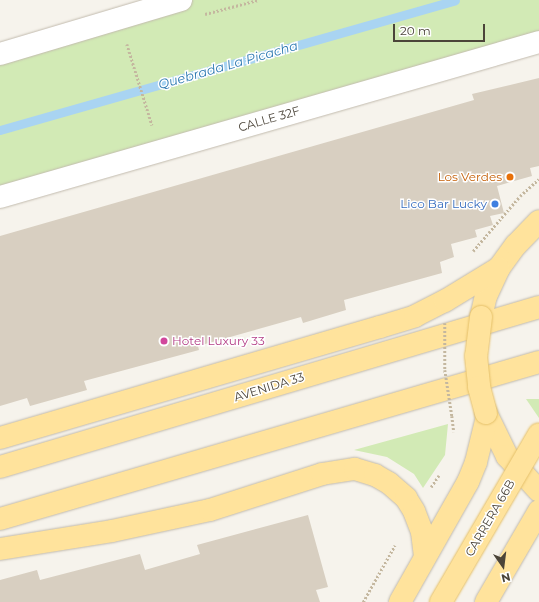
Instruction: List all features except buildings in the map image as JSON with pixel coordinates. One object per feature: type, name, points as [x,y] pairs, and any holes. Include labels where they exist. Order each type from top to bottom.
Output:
[{"type":"main road","points":[[539,221],[516,245],[499,268],[486,296],[481,317],[476,356],[479,387],[486,415],[507,456],[539,491]]},
{"type":"main road","points":[[0,438],[387,325],[445,301],[499,268]]},
{"type":"main road","name":"AVENIDA 33","points":[[0,467],[539,307]]},
{"type":"main road","points":[[0,519],[539,362]]},
{"type":"main road","points":[[400,602],[468,482],[476,462],[486,415]]},
{"type":"main road","name":"CARRERA 66B","points":[[441,602],[539,434]]},
{"type":"main road","points":[[0,549],[112,531],[195,513],[322,474],[354,470],[375,475],[389,483],[406,498],[414,511],[422,532],[425,557]]},
{"type":"main road","points":[[486,602],[539,512]]},
{"type":"street","points":[[0,54],[181,0]]},
{"type":"street","name":"CALLE 32F","points":[[0,196],[539,42]]},
{"type":"path","points":[[127,44],[150,119]]},
{"type":"path","points":[[445,323],[444,370],[455,436]]},
{"type":"path","points":[[429,490],[440,472]]},
{"type":"path","points":[[363,602],[414,511]]},
{"type":"green space","points":[[181,0],[539,0],[539,42],[0,197],[0,54]]},
{"type":"green space","points":[[526,399],[539,399],[539,418]]},
{"type":"green space","points":[[448,424],[445,455],[423,488],[414,474],[387,457],[354,450]]},
{"type":"waterway","name":"Quebrada La Picacha","points":[[0,130],[455,0]]},
{"type":"place","name":"Los Verdes","points":[[510,177]]},
{"type":"place","name":"Lico Bar Lucky","points":[[495,204]]},
{"type":"place","name":"Hotel Luxury 33","points":[[164,341]]}]
